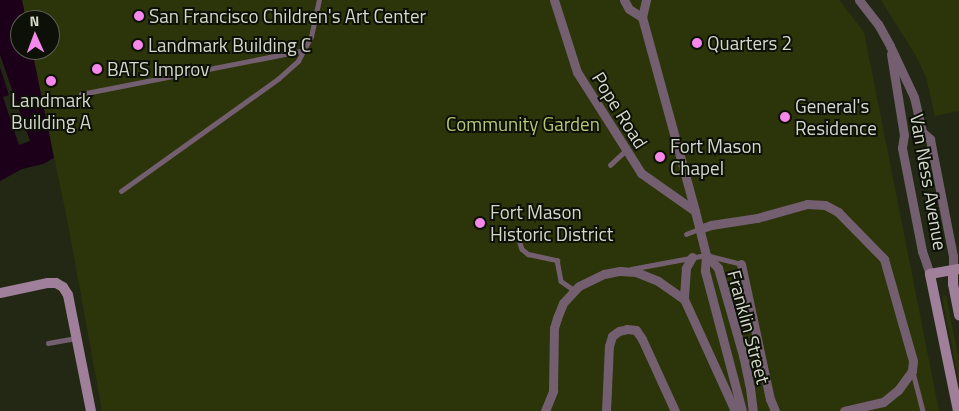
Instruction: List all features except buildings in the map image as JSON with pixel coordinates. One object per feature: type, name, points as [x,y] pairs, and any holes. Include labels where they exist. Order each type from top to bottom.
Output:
[{"type":"street","name":"Pope Road","points":[[554,0],[577,72],[641,173],[695,211]]},
{"type":"street","points":[[624,0],[629,9],[642,17]]},
{"type":"street","name":"Franklin Street","points":[[646,0],[642,17],[695,211],[706,255],[705,271],[742,411]]},
{"type":"street","name":"Van Ness Avenue","points":[[859,0],[878,24],[890,46],[914,97],[922,132],[930,139],[956,269],[953,284],[959,316]]},
{"type":"street","name":"Van Ness Avenue","points":[[890,46],[904,135],[902,148],[922,251],[930,274],[958,411]]},
{"type":"street","points":[[904,135],[922,132]]},
{"type":"street","points":[[699,229],[711,225],[757,218],[807,204],[825,206],[838,212],[884,259],[913,361],[912,371],[898,390],[883,402],[844,411]]},
{"type":"street","name":"Franklin Street","points":[[706,255],[718,268],[748,380],[752,411]]},
{"type":"street","points":[[692,257],[686,268],[684,299],[735,411]]},
{"type":"street","points":[[741,264],[770,399],[775,411]]},
{"type":"street","points":[[930,274],[956,269]]},
{"type":"street","points":[[545,411],[553,391],[554,328],[563,303],[574,290],[594,278],[620,271],[646,275],[684,299]]},
{"type":"street","points":[[0,293],[48,283],[56,283],[63,287],[68,295],[91,411]]},
{"type":"street","points":[[606,411],[609,346],[612,336],[619,331],[628,329],[636,330],[642,338],[675,411]]},
{"type":"lane","points":[[121,190],[278,79],[298,61],[311,37],[319,0]]},
{"type":"lane","points":[[81,94],[305,50]]},
{"type":"lane","points":[[610,165],[626,150]]},
{"type":"lane","points":[[686,234],[699,229]]},
{"type":"lane","points":[[520,243],[522,249],[528,254],[557,260],[561,281],[574,290]]},
{"type":"lane","points":[[620,271],[706,255],[741,264]]},
{"type":"lane","points":[[48,344],[76,338]]},
{"type":"lane","points":[[912,371],[923,411]]},
{"type":"green space","name":"Community Garden","points":[[22,0],[839,0],[864,32],[939,411],[102,411],[68,224],[34,60],[60,60],[60,10],[24,10]]},
{"type":"green space","points":[[881,0],[959,0],[959,111],[935,116],[926,77],[916,56]]},
{"type":"green space","points":[[946,295],[959,361],[959,382],[943,301],[943,296]]},
{"type":"shaded area","points":[[0,0],[22,0],[24,10],[10,10],[10,60],[34,60],[54,158],[43,164],[22,169],[0,181]]},
{"type":"pier","points":[[0,55],[30,141],[19,145],[3,97],[9,95],[0,67]]},
{"type":"place","name":"San Francisco Children's Art Center","points":[[139,16]]},
{"type":"place","name":"Quarters 2","points":[[697,43]]},
{"type":"place","name":"Landmark Building C","points":[[138,45]]},
{"type":"place","name":"BATS Improv","points":[[97,69]]},
{"type":"place","name":"Landmark Building A","points":[[51,81]]},
{"type":"place","name":"General's Residence","points":[[785,117]]},
{"type":"place","name":"Fort Mason Chapel","points":[[660,157]]},
{"type":"place","name":"Fort Mason Historic District","points":[[480,223]]}]
